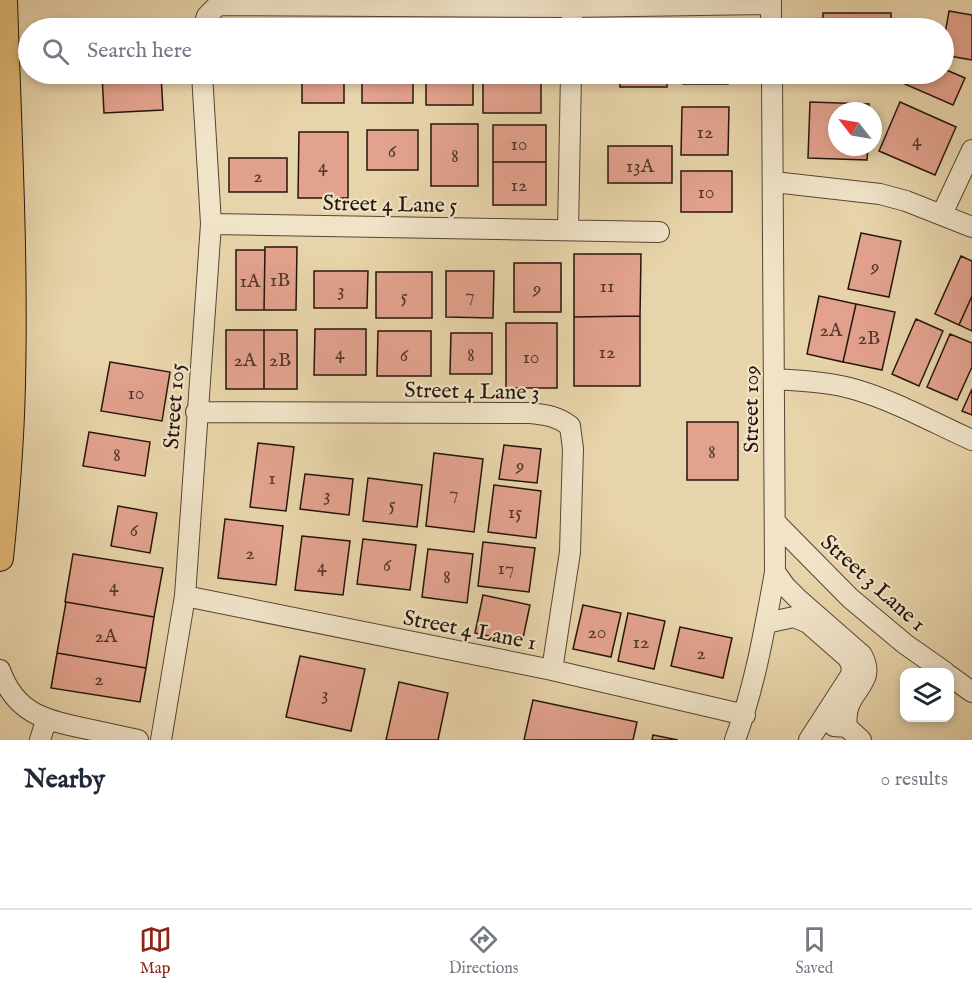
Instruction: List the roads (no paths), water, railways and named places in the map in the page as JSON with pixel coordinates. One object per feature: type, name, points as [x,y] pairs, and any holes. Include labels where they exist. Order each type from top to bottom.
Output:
[{"type":"main road","points":[[0,558],[8,485],[12,381],[11,225],[4,0]]},
{"type":"street","points":[[208,18],[218,5],[572,7],[771,2],[771,18]]},
{"type":"street","points":[[572,7],[572,18]]},
{"type":"street","name":"Street 105","points":[[161,740],[185,597],[196,411],[211,224],[203,84]]},
{"type":"street","points":[[568,230],[571,84]]},
{"type":"street","name":"Street 109","points":[[735,740],[745,715],[775,572],[772,84]]},
{"type":"street","points":[[942,214],[972,150]]},
{"type":"street","points":[[774,183],[880,194],[906,201],[972,227]]},
{"type":"street","name":"Street 4 Lane 5","points":[[211,224],[659,232]]},
{"type":"street","points":[[774,379],[823,383],[855,389],[891,402],[972,440]]},
{"type":"street","name":"Street 4 Lane 3","points":[[196,411],[531,413],[562,419],[570,426],[573,450],[570,552],[552,670]]},
{"type":"street","name":"Street 3 Lane 1","points":[[776,522],[850,598],[905,644],[939,668]]},
{"type":"street","points":[[775,572],[784,586],[862,655],[866,663],[867,672],[864,682],[850,702],[846,714],[854,734]]},
{"type":"street","name":"Street 4 Lane 1","points":[[185,597],[552,670],[745,715]]},
{"type":"street","points":[[766,623],[794,617],[808,623],[848,658],[852,666],[851,675],[812,736]]},
{"type":"street","points":[[0,670],[4,682],[19,703],[37,716],[50,721],[138,740]]},
{"type":"street","points":[[954,679],[972,692]]},
{"type":"street","points":[[40,740],[44,727],[50,721]]},
{"type":"street","points":[[812,736],[831,725],[854,734]]}]
